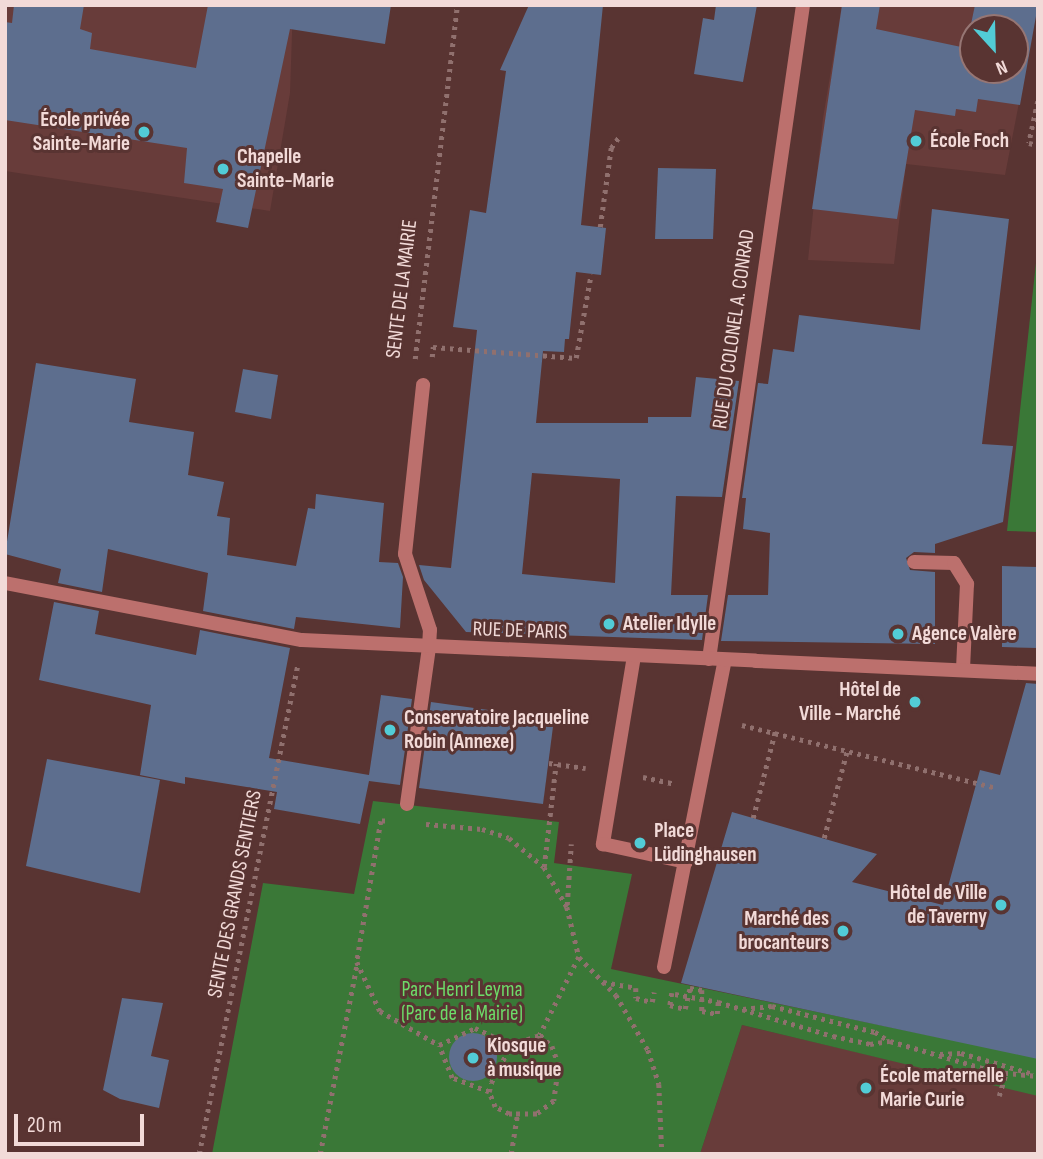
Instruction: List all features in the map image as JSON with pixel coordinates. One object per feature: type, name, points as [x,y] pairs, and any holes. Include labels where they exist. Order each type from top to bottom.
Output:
[{"type":"street","name":"RUE DU COLONEL A. CONRAD","points":[[709,659],[803,5]]},
{"type":"street","name":"SENTE DE LA MAIRIE","points":[[407,804],[430,631],[405,554],[423,385]]},
{"type":"street","points":[[914,562],[954,563],[967,584],[962,670]]},
{"type":"street","name":"RUE DE PARIS","points":[[5,583],[302,640],[429,648],[1038,674]]},
{"type":"street","points":[[634,656],[603,844],[686,862]]},
{"type":"street","points":[[664,967],[725,660]]},
{"type":"path","name":"SENTE DE LA MAIRIE","points":[[423,385],[411,383],[457,5]]},
{"type":"path","points":[[1038,101],[1035,131],[1029,143],[1038,145]]},
{"type":"path","points":[[600,227],[611,148],[619,137]]},
{"type":"path","points":[[423,385],[429,386],[433,347],[576,358],[591,274]]},
{"type":"path","name":"SENTE DES GRANDS SENTIERS","points":[[199,1154],[302,640]]},
{"type":"path","points":[[714,717],[996,788]]},
{"type":"path","points":[[753,818],[775,732]]},
{"type":"path","points":[[824,838],[847,751]]},
{"type":"path","points":[[544,867],[556,764]]},
{"type":"path","points":[[405,822],[407,804]]},
{"type":"path","points":[[320,1154],[381,821],[482,829],[509,838],[544,867],[567,907],[579,957],[632,1018],[648,1050],[659,1084],[662,1154]]},
{"type":"path","points":[[567,907],[572,840],[603,844]]},
{"type":"path","points":[[439,1045],[475,1028],[511,1045],[540,1035],[579,957]]},
{"type":"path","points":[[357,962],[380,1011],[439,1045],[452,1077],[489,1092],[495,1107],[517,1115],[546,1110],[558,1088],[559,1065],[552,1046],[540,1035]]},
{"type":"path","points":[[603,982],[636,988],[636,998],[652,1002],[657,981]]},
{"type":"path","points":[[673,985],[670,1005],[685,1009],[690,988],[702,990],[702,1011],[716,1014],[718,1003],[858,1041],[890,1041]]},
{"type":"path","points":[[739,1009],[772,1006],[875,1032],[890,1041],[936,1055],[1006,1073],[1037,1076]]},
{"type":"path","points":[[489,1092],[511,1045]]},
{"type":"path","points":[[936,1055],[961,1053],[1002,1061],[1037,1076]]},
{"type":"path","points":[[999,1096],[1006,1073]]},
{"type":"path","points":[[511,1154],[517,1115]]},
{"type":"shaded area","name":"École privée Sainte-Marie","points":[[5,5],[293,5],[290,93],[270,211],[5,171]]},
{"type":"shaded area","name":"École Foch","points":[[842,5],[1038,5],[1029,51],[1029,14],[959,14],[959,84],[1023,84],[1005,175],[906,164],[894,264],[808,260],[823,118]]},
{"type":"shaded area","name":"École maternelle Marie Curie","points":[[742,1025],[1038,1095],[1038,1154],[700,1154]]},
{"type":"green space","points":[[1038,245],[1038,532],[1007,531],[1034,281]]},
{"type":"green space","name":"Parc Henri Leyma (Parc de la Mairie)","points":[[373,801],[559,822],[554,863],[632,874],[611,969],[1038,1058],[1038,1096],[742,1025],[700,1154],[212,1154],[263,883],[354,894]]},
{"type":"building","name":"École privée Sainte-Marie","points":[[14,5],[84,5],[80,29],[92,33],[90,49],[196,68],[208,5],[391,5],[385,44],[290,29],[248,228],[216,222],[223,189],[184,183],[187,148],[5,120],[5,22],[12,23]]},
{"type":"building","points":[[529,5],[603,5],[581,225],[606,228],[601,275],[576,272],[569,339],[565,339],[564,352],[543,351],[536,423],[648,423],[648,417],[691,417],[696,377],[739,381],[722,497],[676,496],[671,595],[708,595],[702,640],[466,632],[424,580],[419,565],[451,568],[477,330],[453,327],[470,210],[486,213],[506,71],[500,70]],"holes":[[[532,473],[620,479],[615,583],[522,574]]]},
{"type":"building","points":[[716,5],[757,5],[743,82],[694,74],[703,18],[714,20]]},
{"type":"building","points":[[842,5],[880,5],[876,29],[959,47],[959,84],[1024,84],[1020,105],[978,99],[976,112],[956,109],[955,116],[915,110],[897,219],[812,209]]},
{"type":"building","points":[[975,5],[1038,5],[1029,55],[1029,14],[973,14]]},
{"type":"building","points":[[658,168],[716,169],[713,239],[655,239]]},
{"type":"building","points":[[932,209],[1009,219],[982,444],[1013,446],[1003,522],[935,544],[935,553],[914,552],[906,558],[910,570],[935,572],[935,644],[721,641],[728,595],[768,595],[770,533],[743,529],[746,498],[742,498],[758,383],[768,384],[773,349],[794,352],[799,315],[920,330]]},
{"type":"building","points":[[36,363],[136,379],[129,422],[194,432],[188,475],[224,482],[217,516],[230,518],[227,555],[296,566],[308,508],[315,509],[316,494],[384,503],[379,562],[398,563],[403,577],[400,628],[296,617],[294,629],[203,611],[208,573],[108,549],[102,592],[58,583],[61,569],[5,554]]},
{"type":"building","points":[[243,369],[278,375],[271,419],[235,412]]},
{"type":"building","points":[[1002,566],[1038,567],[1038,648],[1002,647]]},
{"type":"building","points":[[54,602],[99,611],[95,634],[196,655],[200,630],[290,648],[269,758],[369,775],[381,695],[412,699],[400,785],[369,781],[360,824],[274,809],[277,792],[185,777],[185,784],[140,775],[151,705],[39,680]]},
{"type":"building","name":"Marché des brocanteurs","points":[[1026,683],[1038,684],[1038,1059],[681,983],[732,812],[877,854],[852,882],[943,905],[980,770],[1000,775]]},
{"type":"building","points":[[431,702],[554,719],[543,804],[419,788]]},
{"type":"building","points":[[47,759],[160,780],[140,893],[26,866]]},
{"type":"building","points":[[122,998],[163,1003],[151,1056],[169,1060],[159,1108],[120,1099],[103,1090]]},
{"type":"building","name":"Kiosque à musique","points":[[473,1033],[490,1040],[497,1057],[490,1074],[473,1081],[456,1074],[449,1057],[456,1040]]},
{"type":"place","name":"École privée Sainte-Marie","points":[[144,132]]},
{"type":"place","name":"École Foch","points":[[916,141]]},
{"type":"place","name":"Chapelle Sainte-Marie","points":[[223,169]]},
{"type":"place","name":"Atelier Idylle","points":[[609,624]]},
{"type":"place","name":"Agence Valère","points":[[898,634]]},
{"type":"place","name":"Hôtel de Ville - Marché","points":[[915,702]]},
{"type":"place","name":"Conservatoire Jacqueline Robin (Annexe)","points":[[390,730]]},
{"type":"place","name":"Place Lüdinghausen","points":[[640,843]]},
{"type":"place","name":"Hôtel de Ville de Taverny","points":[[1001,905]]},
{"type":"place","name":"Marché des brocanteurs","points":[[843,931]]},
{"type":"place","name":"Kiosque à musique","points":[[473,1058]]},
{"type":"place","name":"École maternelle Marie Curie","points":[[866,1088]]}]
